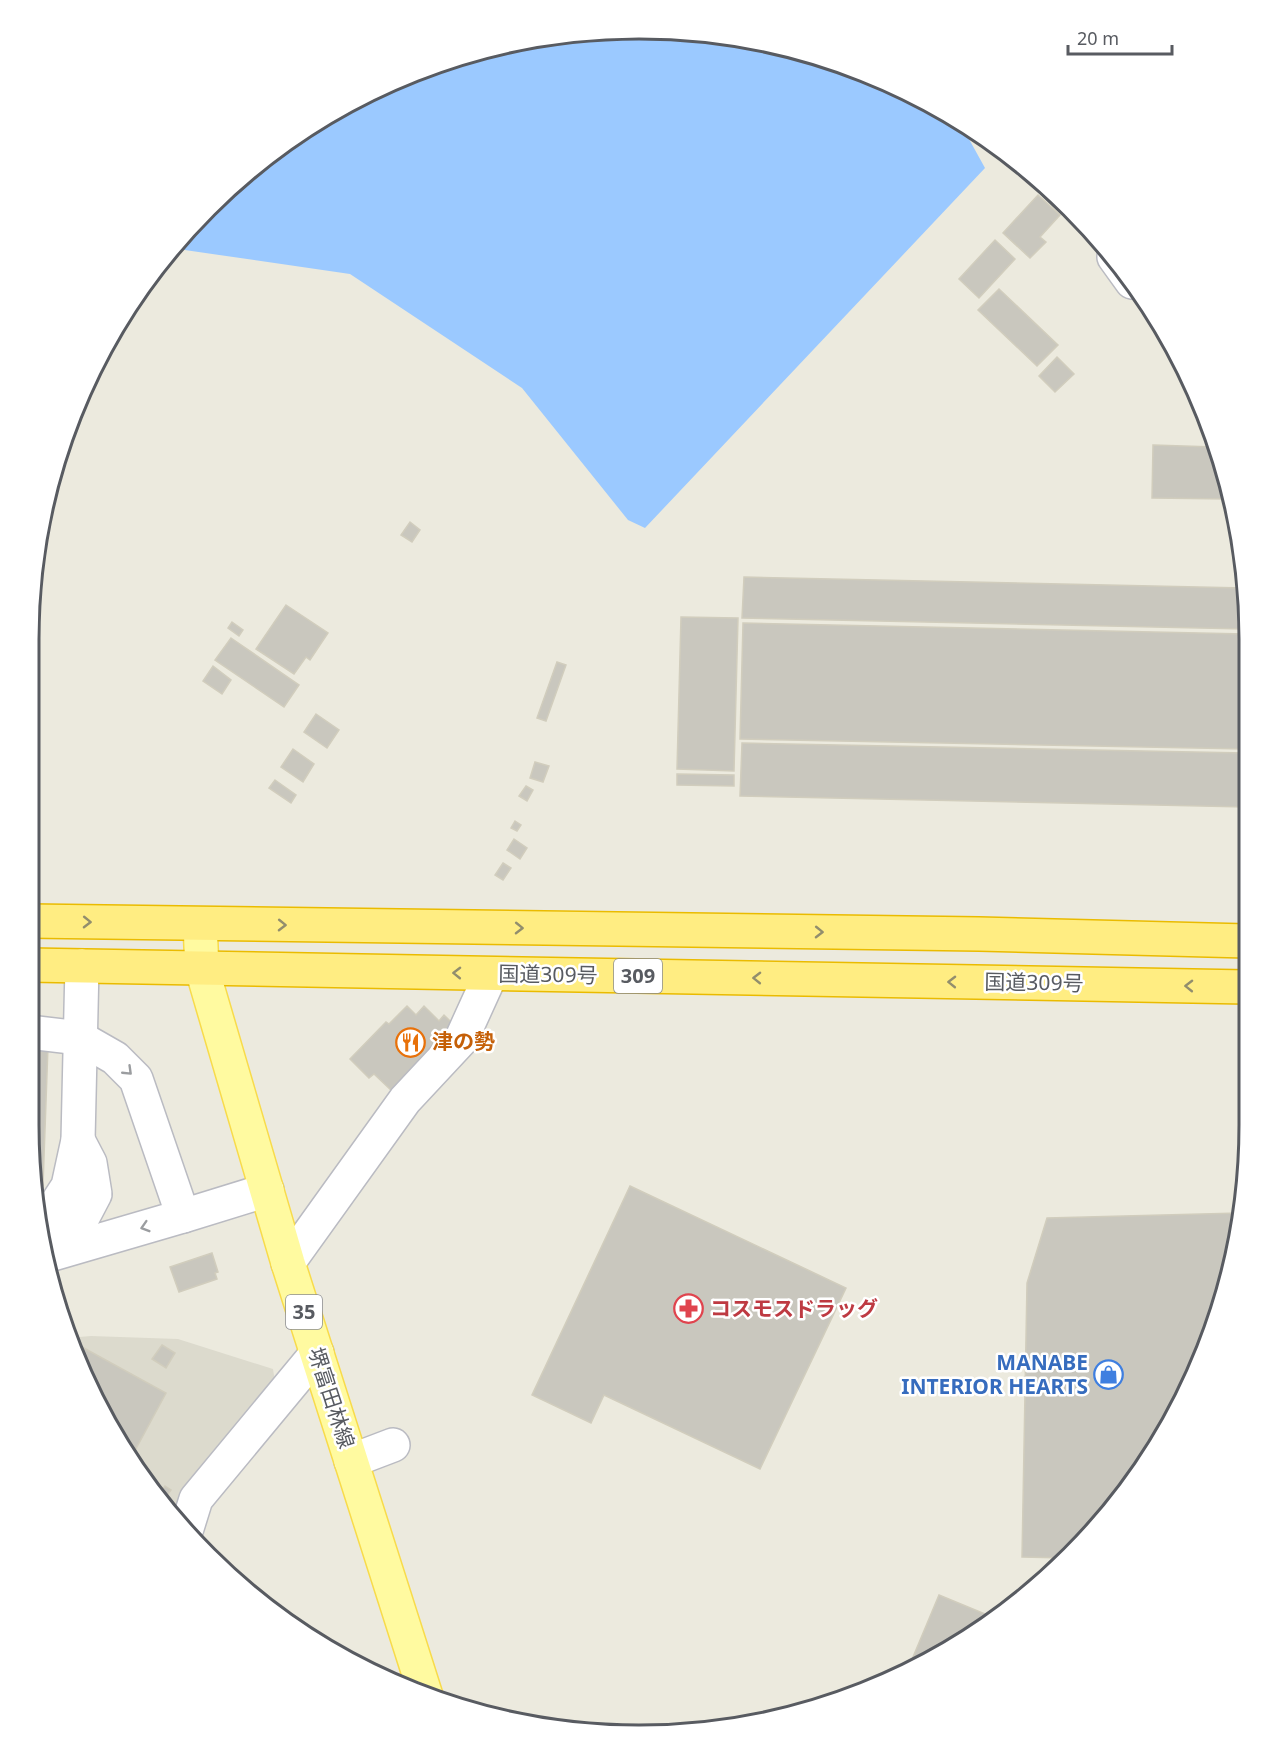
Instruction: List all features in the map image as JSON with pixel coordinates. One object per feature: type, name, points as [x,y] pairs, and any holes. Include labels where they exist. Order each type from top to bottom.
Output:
[{"type":"highway","name":"309","points":[[39,921],[979,934],[1239,941]]},
{"type":"highway","name":"国道309号","points":[[39,965],[1239,987]]},
{"type":"main road","name":"堺富田林線","points":[[200,924],[202,969],[288,1263],[422,1684]]},
{"type":"street","points":[[47,1219],[68,1186],[78,1140],[82,966]]},
{"type":"street","points":[[288,1263],[405,1100],[461,1040],[491,974]]},
{"type":"street","points":[[39,1033],[80,1038],[114,1058],[136,1079],[183,1216]]},
{"type":"street","points":[[53,1254],[267,1190]]},
{"type":"street","points":[[189,1522],[196,1499],[317,1353]]},
{"type":"street","points":[[351,1461],[393,1445]]},
{"type":"shaded area","points":[[78,1337],[178,1339],[273,1369],[275,1382],[179,1510],[140,1458],[119,1425]]},
{"type":"water","points":[[600,40],[678,40],[717,44],[794,59],[869,85],[939,119],[968,138],[985,168],[645,528],[628,520],[522,388],[350,274],[183,250],[243,188],[306,140],[339,119],[409,85],[446,71],[484,59],[561,44]]},
{"type":"building","points":[[1038,195],[1060,215],[1040,237],[1046,242],[1030,258],[1003,233]]},
{"type":"building","points":[[995,240],[1015,259],[979,298],[959,279]]},
{"type":"building","points":[[999,289],[1058,345],[1037,366],[978,310]]},
{"type":"building","points":[[1057,357],[1074,374],[1055,392],[1039,376]]},
{"type":"building","points":[[1153,445],[1207,447],[1222,499],[1152,498]]},
{"type":"building","points":[[410,522],[420,530],[412,542],[401,535]]},
{"type":"building","points":[[744,577],[1237,588],[1239,629],[742,618]]},
{"type":"building","points":[[286,605],[328,633],[310,660],[306,657],[294,674],[256,649]]},
{"type":"building","points":[[681,617],[738,618],[734,771],[677,769]]},
{"type":"building","points":[[232,622],[243,630],[239,636],[228,628]]},
{"type":"building","points":[[743,623],[1239,634],[1239,749],[740,739]]},
{"type":"building","points":[[231,638],[299,685],[284,707],[215,660]]},
{"type":"building","points":[[557,662],[566,665],[546,721],[537,718]]},
{"type":"building","points":[[213,666],[231,680],[222,694],[203,681]]},
{"type":"building","points":[[316,714],[339,730],[327,748],[304,732]]},
{"type":"building","points":[[742,743],[1239,753],[1239,807],[740,796]]},
{"type":"building","points":[[293,749],[314,764],[303,782],[281,767]]},
{"type":"building","points":[[535,762],[549,766],[543,782],[530,778]]},
{"type":"building","points":[[677,774],[734,775],[734,786],[677,785]]},
{"type":"building","points":[[275,780],[296,795],[291,803],[269,788]]},
{"type":"building","points":[[526,786],[533,790],[527,801],[519,796]]},
{"type":"building","points":[[515,821],[521,825],[517,831],[511,828]]},
{"type":"building","points":[[514,839],[527,848],[520,859],[507,850]]},
{"type":"building","points":[[503,863],[511,868],[503,880],[495,875]]},
{"type":"building","points":[[407,1006],[416,1015],[424,1006],[439,1021],[444,1015],[456,1027],[393,1092],[374,1074],[369,1078],[350,1059],[386,1022],[389,1024]]},
{"type":"building","points":[[39,1046],[48,1046],[43,1185],[40,1164]]},
{"type":"building","points":[[630,1186],[846,1288],[760,1469],[604,1395],[591,1423],[532,1395]]},
{"type":"building","name":"MANABE INTERIOR HEARTS","points":[[1232,1213],[1219,1280],[1207,1318],[1193,1355],[1159,1425],[1115,1490],[1090,1521],[1054,1558],[1022,1557],[1027,1283],[1047,1218]]},
{"type":"building","points":[[212,1253],[218,1272],[215,1273],[217,1279],[179,1292],[170,1267]]},
{"type":"building","points":[[162,1345],[175,1353],[166,1368],[152,1359]]},
{"type":"building","points":[[82,1347],[166,1393],[135,1450],[101,1390]]},
{"type":"building","points":[[165,1486],[171,1490],[167,1495],[162,1489]]},
{"type":"building","points":[[939,1595],[986,1614],[939,1645],[912,1659]]},
{"type":"place","name":"津の勢","points":[[411,1042]]},
{"type":"place","name":"コスモスドラッグ","points":[[689,1309]]},
{"type":"place","name":"MANABE INTERIOR HEARTS","points":[[1109,1375]]}]
